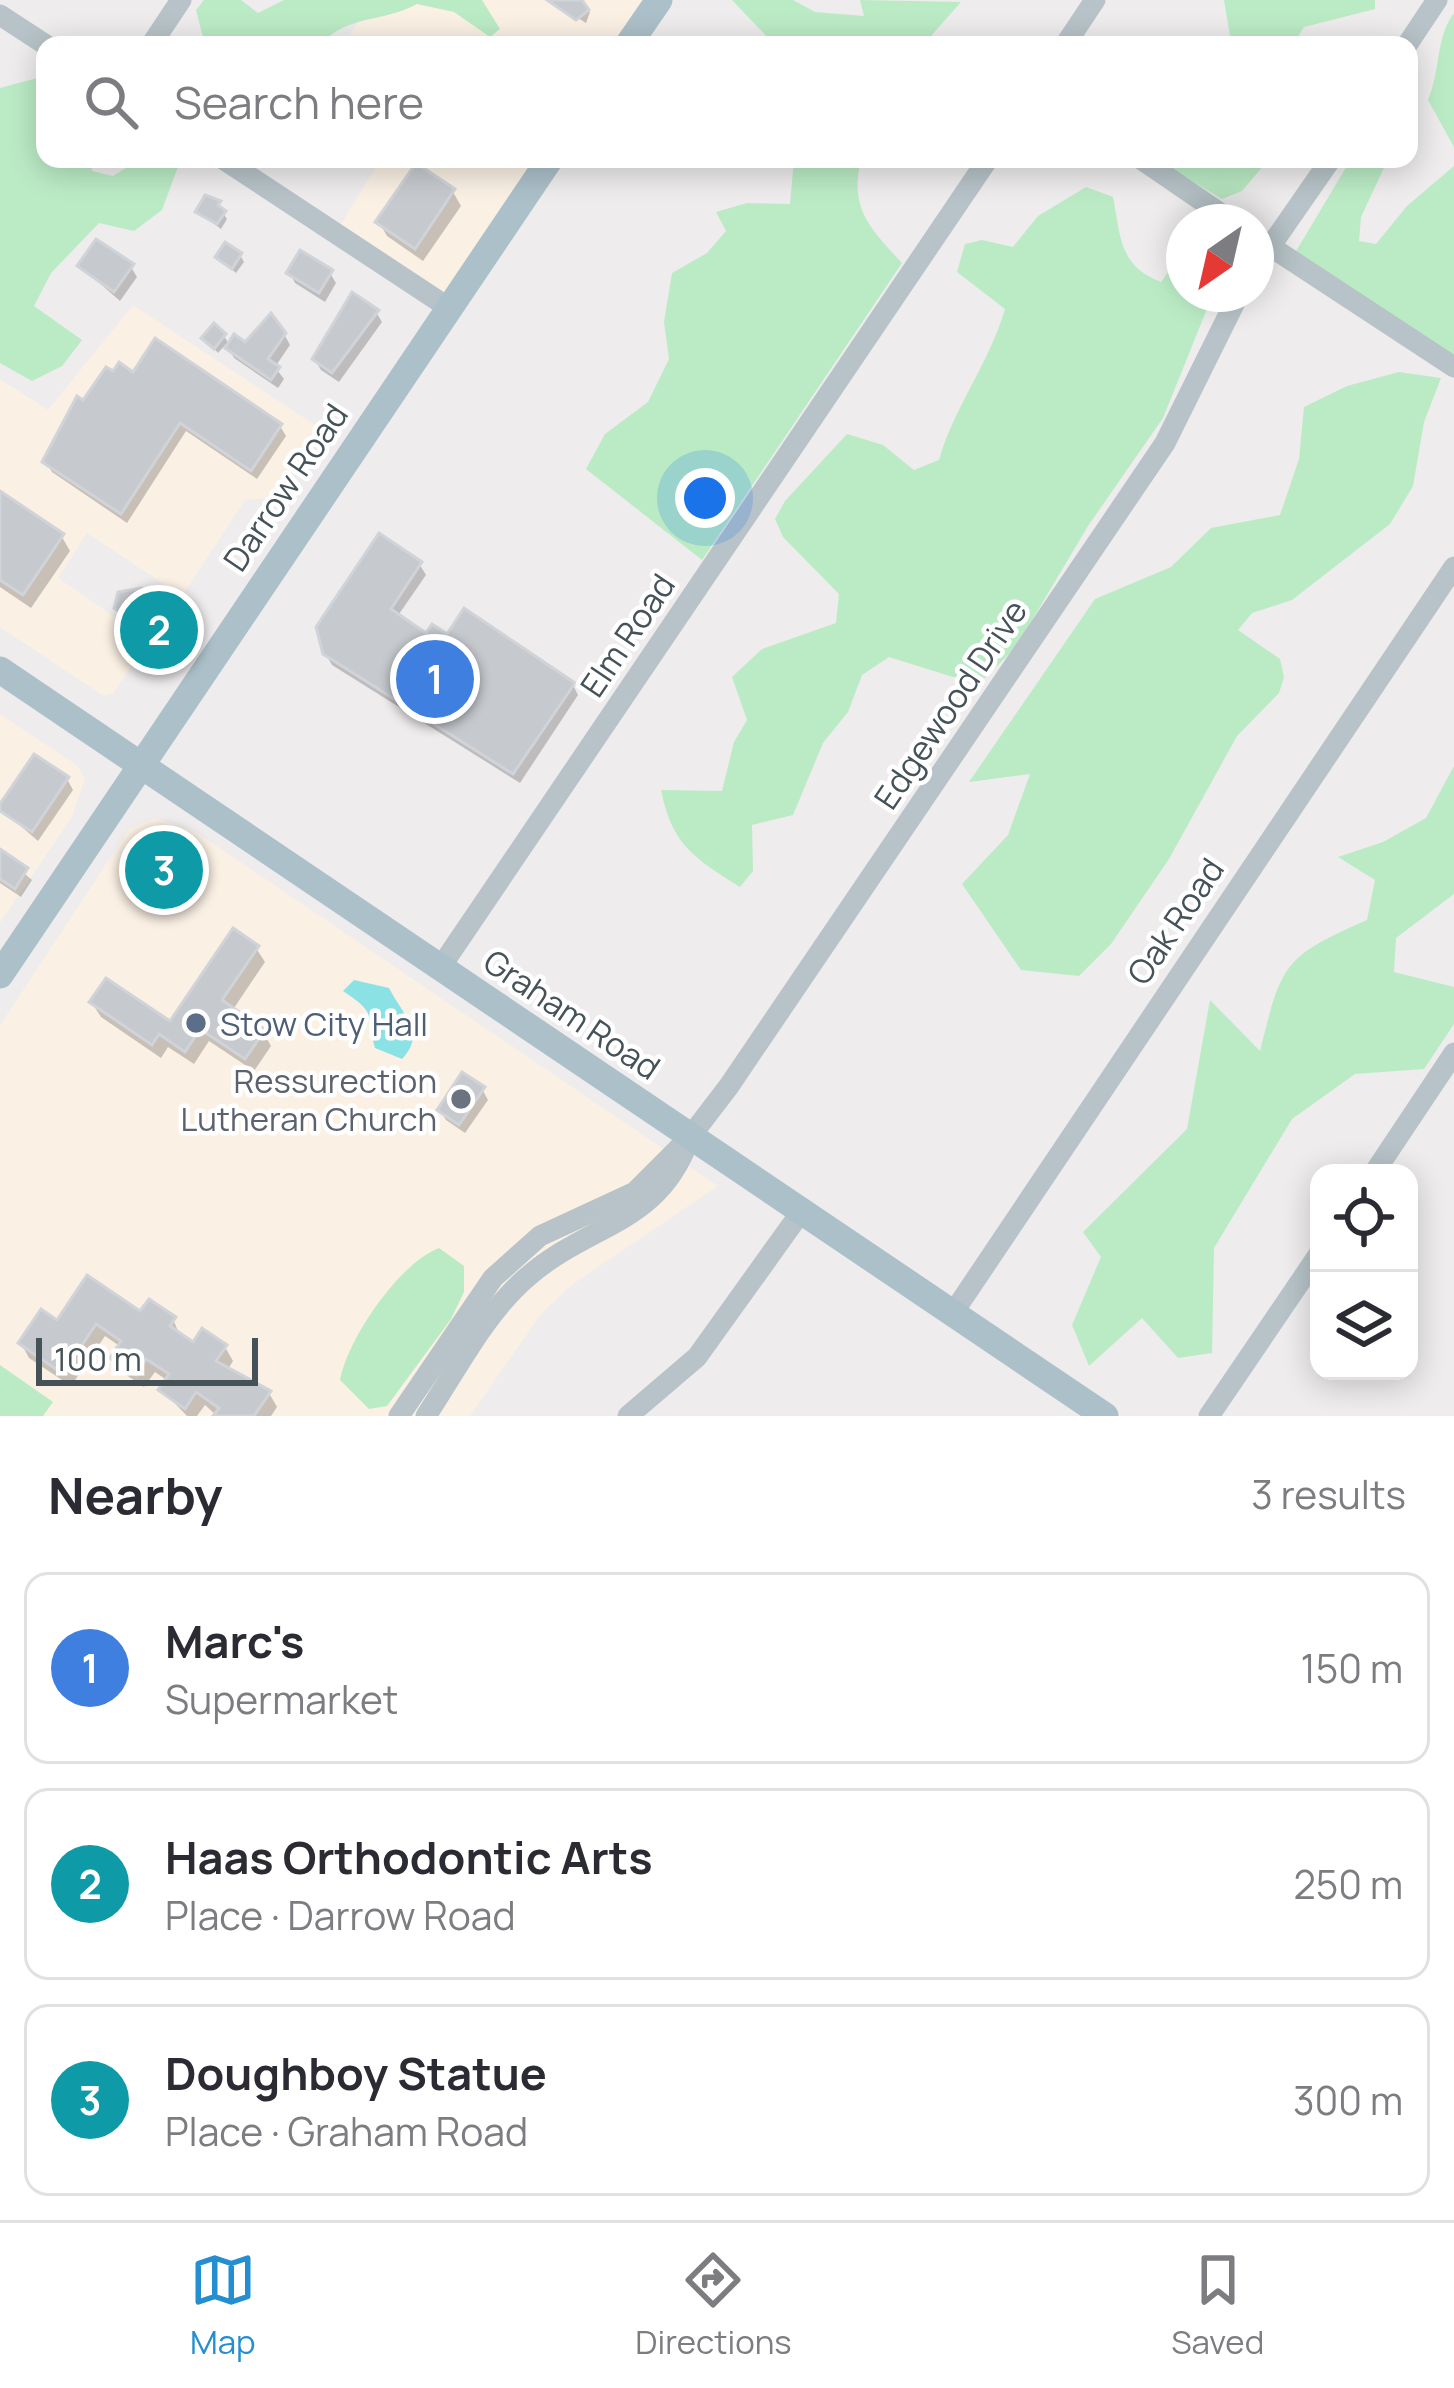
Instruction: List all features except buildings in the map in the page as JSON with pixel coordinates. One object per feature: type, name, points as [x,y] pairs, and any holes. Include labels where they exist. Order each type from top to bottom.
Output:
[{"type":"main road","points":[[634,36],[658,0]]},
{"type":"main road","name":"Darrow Road","points":[[0,975],[544,168]]},
{"type":"main road","name":"Graham Road","points":[[0,670],[953,1313],[1092,1412]]},
{"type":"street","points":[[157,36],[181,0]]},
{"type":"street","points":[[1071,36],[1095,0]]},
{"type":"street","points":[[1413,36],[1437,0]]},
{"type":"street","points":[[0,15],[36,38]]},
{"type":"street","points":[[237,168],[449,308]]},
{"type":"street","name":"Elm Road","points":[[440,968],[982,168]]},
{"type":"street","points":[[1154,168],[1207,204]]},
{"type":"street","points":[[1274,228],[1323,168]]},
{"type":"street","points":[[1274,249],[1454,368]]},
{"type":"street","name":"Edgewood Drive","points":[[690,1137],[832,939],[1165,443],[1230,312]]},
{"type":"street","name":"Oak Road","points":[[953,1313],[1454,567]]},
{"type":"street","points":[[1380,1164],[1454,1053]]},
{"type":"street","points":[[399,1416],[493,1279],[539,1236],[635,1192],[690,1137]]},
{"type":"street","points":[[426,1416],[508,1296],[576,1240],[629,1217],[656,1198],[677,1175],[690,1137]]},
{"type":"street","points":[[628,1416],[697,1357],[801,1212]]},
{"type":"street","points":[[1209,1416],[1310,1267]]},
{"type":"shaded area","points":[[373,0],[659,0],[634,36],[349,36]]},
{"type":"shaded area","points":[[375,168],[544,168],[453,313],[336,232]]},
{"type":"shaded area","points":[[133,305],[321,429],[273,498],[245,500],[182,596],[87,533],[58,578],[147,639],[114,693],[104,696],[0,627],[0,379],[48,410]]},
{"type":"shaded area","points":[[0,714],[77,765],[85,778],[72,817],[0,923]]},
{"type":"shaded area","points":[[155,818],[196,832],[718,1186],[573,1284],[541,1314],[470,1416],[0,1416],[0,1025],[130,828]]},
{"type":"green space","points":[[204,0],[241,0],[258,13],[284,0],[482,0],[500,29],[489,36],[454,12],[417,4],[354,23],[330,36],[203,36],[196,10]]},
{"type":"green space","points":[[732,0],[793,0],[815,12],[864,16],[860,0],[961,2],[931,36],[766,36]]},
{"type":"green space","points":[[1224,0],[1375,0],[1375,9],[1304,27],[1298,36],[1230,36]]},
{"type":"green space","points":[[1453,14],[1454,147],[1428,100],[1443,34]]},
{"type":"green space","points":[[36,78],[36,168],[92,168],[113,176],[126,168],[178,168],[162,210],[134,231],[99,223],[51,273],[34,306],[82,340],[62,366],[32,381],[0,363],[0,88]]},
{"type":"green space","points":[[1454,166],[1454,360],[1295,253],[1346,168],[1384,168],[1361,217],[1359,241],[1376,244],[1407,206]]},
{"type":"green space","points":[[793,168],[859,168],[858,191],[865,217],[902,263],[702,560],[586,469],[605,434],[648,402],[669,359],[664,322],[672,273],[707,253],[726,231],[716,212],[747,203],[790,204]]},
{"type":"green space","points":[[1170,168],[1261,168],[1242,191],[1222,199]]},
{"type":"green space","points":[[1086,187],[1113,197],[1129,259],[1161,282],[1166,275],[1166,312],[1206,312],[1163,418],[1088,526],[1016,647],[985,678],[953,677],[889,657],[862,675],[848,712],[823,743],[793,815],[752,825],[753,871],[740,887],[687,848],[672,824],[661,790],[722,791],[734,742],[747,720],[732,677],[762,649],[836,623],[839,594],[783,537],[775,519],[785,501],[847,434],[883,445],[914,470],[939,460],[1005,309],[957,272],[965,244],[982,240],[1013,247],[1038,216]]},
{"type":"green space","points":[[1399,372],[1441,378],[1424,422],[1413,486],[1390,524],[1292,600],[1252,613],[1238,630],[1280,659],[1284,677],[1279,693],[1237,736],[1169,859],[1111,944],[1079,976],[1021,970],[962,884],[1008,835],[1030,774],[969,782],[1095,599],[1171,567],[1211,528],[1280,515],[1299,459],[1304,407],[1347,386]]},
{"type":"green space","points":[[1454,766],[1454,894],[1396,938],[1394,972],[1454,987],[1454,1024],[1424,1069],[1355,1074],[1292,1119],[1214,1248],[1212,1353],[1178,1358],[1142,1318],[1089,1366],[1072,1325],[1101,1257],[1083,1232],[1187,1129],[1210,1000],[1260,1051],[1274,999],[1290,966],[1318,944],[1367,920],[1375,880],[1338,857],[1383,842],[1426,818]]},
{"type":"green space","points":[[439,1248],[464,1266],[464,1292],[451,1319],[387,1406],[369,1409],[340,1380],[345,1363],[392,1286]]},
{"type":"green space","points":[[0,1365],[53,1402],[43,1416],[0,1416]]},
{"type":"water","points":[[354,980],[389,988],[412,1032],[402,1059],[375,1048],[369,1015],[343,991]]},
{"type":"place","name":"Haas Orthodontic Arts","points":[[159,630]]},
{"type":"place","name":"Marc's","points":[[435,679]]},
{"type":"place","name":"Doughboy Statue","points":[[164,870]]},
{"type":"place","name":"Stow City Hall","points":[[196,1023]]},
{"type":"place","name":"Ressurection Lutheran Church","points":[[461,1099]]}]
